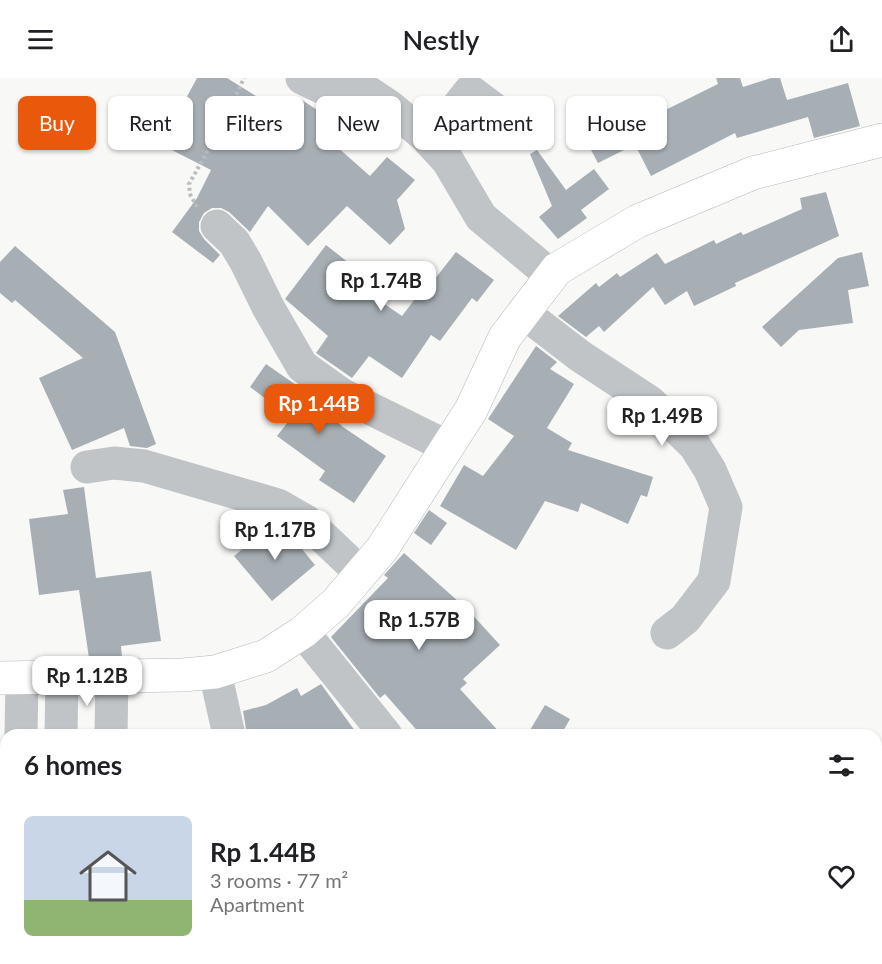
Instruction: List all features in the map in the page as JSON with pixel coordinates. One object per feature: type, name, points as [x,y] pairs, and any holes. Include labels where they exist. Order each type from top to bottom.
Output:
[{"type":"highway","points":[[11,678],[112,678],[215,672],[266,656],[303,632],[336,603],[382,549],[471,410],[505,337],[557,269],[638,221],[743,178],[882,140]]},
{"type":"street","points":[[302,78],[325,89],[362,88],[413,127]]},
{"type":"street","points":[[464,84],[479,96]]},
{"type":"street","points":[[438,150],[460,177],[468,198],[481,216],[552,276]]},
{"type":"street","points":[[217,226],[234,242],[302,366],[341,394],[448,447]]},
{"type":"street","points":[[524,313],[580,356],[650,402],[695,446],[710,470],[726,507],[714,581],[684,619],[667,633]]},
{"type":"street","points":[[87,467],[114,463],[144,466],[278,505],[306,521],[362,573]]},
{"type":"street","points":[[303,632],[381,729]]},
{"type":"street","points":[[215,672],[228,729]]},
{"type":"street","points":[[11,678],[14,729]]},
{"type":"street","points":[[61,729],[62,678]]},
{"type":"street","points":[[111,729],[112,678]]},
{"type":"path","points":[[217,226],[192,201],[189,184],[225,120],[244,78]]},
{"type":"building","points":[[197,78],[227,78],[256,96],[205,96],[205,150],[304,150],[304,101],[316,109],[316,150],[341,150],[370,176],[387,157],[415,180],[397,200],[405,229],[390,245],[347,206],[308,246],[268,206],[250,232],[229,212],[221,208],[212,208],[204,213],[199,222],[199,231],[220,255],[213,263],[172,232],[197,198],[211,170],[172,150],[193,150],[193,96],[187,96]]},
{"type":"building","points":[[716,78],[740,78],[743,87],[771,78],[780,78],[787,100],[848,83],[860,126],[814,138],[808,117],[737,138],[735,133],[651,176],[638,150],[667,150],[667,109],[718,84]]},
{"type":"building","points":[[537,150],[566,190],[594,169],[609,189],[581,210],[587,218],[558,239],[539,217],[552,206],[530,154]]},
{"type":"building","points":[[591,150],[624,150],[598,163]]},
{"type":"building","points":[[826,192],[839,236],[735,283],[736,286],[694,306],[687,291],[665,305],[653,287],[604,332],[599,326],[586,337],[558,316],[596,283],[599,287],[617,273],[620,277],[657,253],[665,264],[714,240],[716,244],[741,232],[743,235],[802,209],[800,198]]},
{"type":"building","points":[[326,245],[363,274],[355,284],[402,316],[424,287],[427,289],[456,252],[494,280],[477,302],[472,298],[440,341],[431,335],[402,378],[369,356],[352,378],[316,353],[328,336],[285,299]]},
{"type":"building","points":[[15,246],[115,332],[156,444],[147,448],[130,446],[124,428],[72,450],[39,378],[83,358],[15,300],[12,303],[0,293],[0,262]]},
{"type":"building","points":[[862,252],[869,286],[848,290],[853,323],[799,330],[781,347],[762,327],[838,258]]},
{"type":"building","points":[[536,346],[557,362],[550,369],[574,384],[547,428],[572,443],[568,450],[653,477],[647,497],[641,495],[628,524],[581,503],[578,512],[545,501],[516,550],[440,506],[464,465],[483,476],[514,436],[488,419]]},
{"type":"building","points":[[266,364],[329,408],[326,412],[343,427],[386,456],[354,503],[319,480],[325,471],[277,436],[288,422],[267,407],[270,402],[250,387]]},
{"type":"building","points":[[84,487],[96,578],[151,571],[161,641],[121,646],[122,657],[89,658],[79,590],[39,595],[29,519],[68,514],[63,490]]},
{"type":"building","points":[[429,510],[447,523],[431,545],[414,533]]},
{"type":"building","points":[[273,524],[289,533],[315,565],[272,601],[234,556]]},
{"type":"building","points":[[404,553],[468,610],[500,645],[463,679],[467,683],[460,689],[497,729],[416,729],[385,694],[380,698],[331,637],[388,578],[384,575]]},
{"type":"building","points":[[321,684],[354,729],[246,729],[243,711],[266,705],[297,688],[301,696]]},
{"type":"building","points":[[545,705],[570,719],[564,729],[531,729]]}]
